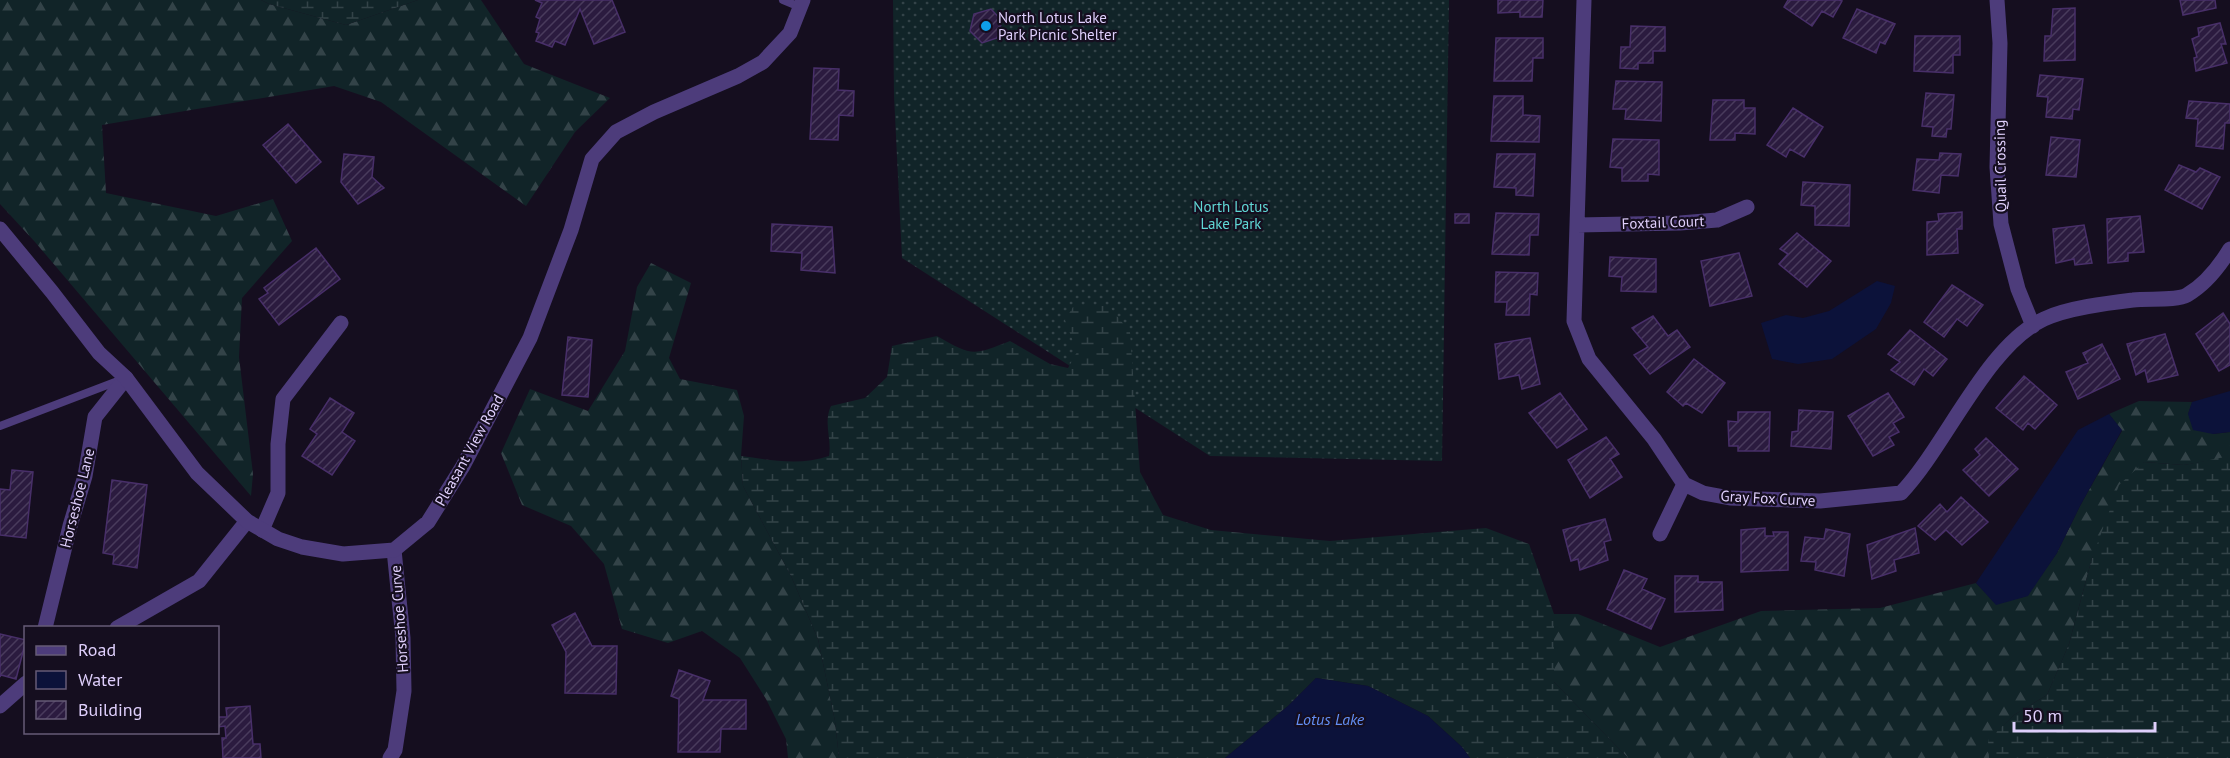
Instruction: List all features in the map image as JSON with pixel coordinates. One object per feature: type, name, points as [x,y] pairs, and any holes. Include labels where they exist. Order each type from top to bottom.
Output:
[{"type":"street","points":[[1584,0],[1574,321],[1589,358],[1654,439],[1684,484],[1660,534]]},
{"type":"street","name":"Quail Crossing","points":[[1997,0],[2000,43],[1997,167],[2001,224],[2018,289],[2033,326]]},
{"type":"street","name":"Pleasant View Road","points":[[394,550],[428,522],[463,466],[525,346],[571,230],[592,159],[616,132],[654,112],[738,76],[763,62],[790,33],[802,3]]},
{"type":"street","name":"Foxtail Court","points":[[1577,225],[1680,224],[1717,220],[1747,207]]},
{"type":"street","points":[[0,230],[99,353],[126,378],[197,473],[247,520],[278,539],[302,547],[343,554],[394,550]]},
{"type":"street","name":"Gray Fox Curve","points":[[1684,484],[1703,493],[1730,498],[1820,501],[1901,492],[1918,474],[1942,435],[1988,371],[2016,338],[2044,319],[2081,309],[2134,300],[2186,296],[2217,271],[2230,249]]},
{"type":"street","points":[[262,530],[278,493],[278,444],[283,399],[341,323]]},
{"type":"street","name":"Horseshoe Lane","points":[[45,626],[85,476],[95,417],[126,378]]},
{"type":"street","points":[[119,626],[199,581],[247,520]]},
{"type":"street","name":"Horseshoe Curve","points":[[394,550],[403,638],[404,691],[394,755]]},
{"type":"street","points":[[0,706],[24,685]]},
{"type":"lane","points":[[783,0],[802,3]]},
{"type":"lane","points":[[0,426],[126,378]]},
{"type":"green space","points":[[0,0],[261,0],[346,25],[418,0],[481,0],[524,64],[610,98],[575,132],[526,206],[381,102],[334,86],[102,125],[106,193],[216,216],[273,199],[292,241],[242,298],[239,357],[253,474],[251,496],[0,204]]},
{"type":"green space","points":[[261,0],[418,0],[346,25]]},
{"type":"green space","name":"North Lotus Lake Park","points":[[893,0],[1449,0],[1442,461],[1210,456],[902,258],[894,96]]},
{"type":"green space","points":[[651,263],[691,283],[669,358],[680,379],[737,390],[744,416],[741,456],[743,486],[791,576],[818,639],[835,721],[839,758],[788,758],[786,739],[766,699],[740,658],[702,631],[668,643],[622,629],[604,564],[571,526],[522,505],[501,453],[530,389],[588,411],[625,351],[637,287]]},
{"type":"green space","points":[[1108,305],[1130,332],[1140,472],[1163,515],[1211,530],[1330,541],[1486,528],[1529,544],[1554,614],[1554,682],[1628,758],[1470,758],[1462,747],[1428,716],[1368,686],[1316,678],[1288,706],[1225,758],[839,758],[835,721],[818,639],[791,576],[743,486],[741,456],[807,461],[829,456],[828,418],[831,406],[865,398],[887,377],[892,346],[937,336],[972,352],[1010,341],[1050,364],[1068,368],[1077,352],[1065,320],[1073,307]]},
{"type":"green space","points":[[2139,401],[2192,402],[2188,414],[2213,434],[2230,432],[2230,457],[2184,465],[2144,462],[2092,558],[2069,644],[2047,695],[2014,715],[1989,740],[1989,758],[1628,758],[1554,682],[1554,614],[1578,614],[1660,647],[1761,611],[1880,608],[1976,583],[1996,604],[2027,596],[2057,553],[2080,506],[2122,431],[2109,414]]},
{"type":"green space","points":[[2230,456],[2230,758],[1989,758],[1988,740],[2014,715],[2047,695],[2069,644],[2092,558],[2119,485],[2144,462],[2184,465]]},
{"type":"water","points":[[1877,281],[1895,286],[1891,303],[1876,329],[1832,359],[1798,364],[1772,359],[1761,323],[1786,315],[1803,318],[1829,311]]},
{"type":"water","points":[[2230,391],[2230,432],[2213,434],[2193,430],[2188,414],[2192,402]]},
{"type":"water","points":[[2109,414],[2122,430],[2057,553],[2028,596],[1996,605],[1976,583],[2078,430]]},
{"type":"water","name":"Lotus Lake","points":[[1316,678],[1368,686],[1428,716],[1462,747],[1470,758],[1225,758],[1288,706]]},
{"type":"building","points":[[535,0],[612,0],[625,32],[594,44],[580,9],[565,45],[555,41],[552,47],[536,41],[540,19],[536,17],[542,3]]},
{"type":"building","points":[[1498,0],[1543,0],[1542,17],[1520,17],[1520,12],[1498,13]]},
{"type":"building","points":[[1788,0],[1842,1],[1833,17],[1822,11],[1812,26],[1784,7]]},
{"type":"building","points":[[2180,0],[2215,0],[2216,8],[2183,15]]},
{"type":"building","points":[[2075,8],[2075,60],[2044,61],[2045,36],[2051,36],[2053,9]]},
{"type":"building","name":"North Lotus Lake Park Picnic Shelter","points":[[991,9],[1002,21],[997,38],[982,43],[970,31],[974,14]]},
{"type":"building","points":[[1857,9],[1895,24],[1885,44],[1880,42],[1876,53],[1843,38]]},
{"type":"building","points":[[2220,23],[2226,44],[2221,44],[2227,63],[2196,71],[2194,58],[2197,57],[2192,39],[2199,36],[2198,28]]},
{"type":"building","points":[[1631,26],[1665,27],[1665,51],[1653,51],[1653,63],[1638,63],[1638,69],[1620,68],[1621,47],[1630,47]]},
{"type":"building","points":[[1915,36],[1960,36],[1960,55],[1953,55],[1953,73],[1914,71]]},
{"type":"building","points":[[1496,38],[1543,38],[1543,58],[1533,58],[1532,81],[1494,81]]},
{"type":"building","points":[[814,68],[839,69],[838,90],[854,91],[853,116],[839,115],[838,140],[810,139]]},
{"type":"building","points":[[2040,75],[2083,79],[2079,110],[2073,109],[2072,119],[2046,117],[2048,97],[2037,96]]},
{"type":"building","points":[[1616,81],[1662,82],[1661,121],[1625,119],[1626,109],[1613,109]]},
{"type":"building","points":[[1926,93],[1954,95],[1951,129],[1947,129],[1946,137],[1932,136],[1933,127],[1922,126]]},
{"type":"building","points":[[1494,96],[1523,96],[1523,115],[1540,116],[1539,142],[1491,141]]},
{"type":"building","points":[[1713,100],[1744,100],[1744,108],[1755,108],[1755,134],[1735,133],[1735,140],[1710,140]]},
{"type":"building","points":[[2189,101],[2230,104],[2230,123],[2225,123],[2223,149],[2196,146],[2198,119],[2186,118]]},
{"type":"building","points":[[1793,108],[1823,127],[1804,157],[1790,149],[1786,157],[1767,145]]},
{"type":"building","points":[[288,124],[321,162],[296,183],[263,145]]},
{"type":"building","points":[[2051,137],[2080,140],[2076,177],[2046,175]]},
{"type":"building","points":[[1613,139],[1659,140],[1659,175],[1648,174],[1648,181],[1622,181],[1622,168],[1610,167]]},
{"type":"building","points":[[1940,153],[1961,154],[1958,176],[1941,175],[1939,193],[1913,190],[1917,159],[1939,160]]},
{"type":"building","points":[[344,154],[374,157],[372,177],[384,188],[358,204],[341,182]]},
{"type":"building","points":[[1497,154],[1535,154],[1533,196],[1516,195],[1516,188],[1494,187]]},
{"type":"building","points":[[2179,165],[2196,172],[2200,168],[2220,177],[2202,209],[2165,190]]},
{"type":"building","points":[[1803,182],[1850,185],[1849,226],[1815,225],[1815,206],[1801,205]]},
{"type":"building","points":[[1962,212],[1962,229],[1957,229],[1958,253],[1927,255],[1927,222],[1939,221],[1938,214]]},
{"type":"building","points":[[1496,213],[1539,214],[1538,235],[1530,235],[1529,255],[1492,254]]},
{"type":"building","points":[[1455,214],[1469,214],[1469,223],[1455,223]]},
{"type":"building","points":[[2140,216],[2144,252],[2128,253],[2128,261],[2108,263],[2107,219]]},
{"type":"building","points":[[772,224],[832,227],[835,273],[801,270],[802,253],[771,251]]},
{"type":"building","points":[[2084,225],[2092,263],[2075,265],[2074,259],[2056,263],[2053,229]]},
{"type":"building","points":[[1797,233],[1831,261],[1807,287],[1779,264],[1788,254],[1780,249]]},
{"type":"building","points":[[316,248],[340,279],[279,325],[259,299],[268,293],[264,288]]},
{"type":"building","points":[[1739,253],[1752,296],[1710,306],[1701,261]]},
{"type":"building","points":[[1610,257],[1656,259],[1656,292],[1621,291],[1622,277],[1609,276]]},
{"type":"building","points":[[1496,272],[1538,273],[1537,295],[1530,294],[1529,315],[1506,315],[1507,302],[1495,302]]},
{"type":"building","points":[[1952,285],[1983,305],[1967,326],[1957,319],[1944,337],[1924,322]]},
{"type":"building","points":[[2223,313],[2230,324],[2230,365],[2219,371],[2196,334]]},
{"type":"building","points":[[1653,316],[1668,336],[1677,330],[1690,347],[1650,374],[1634,355],[1648,347],[1632,328]]},
{"type":"building","points":[[1910,330],[1947,359],[1933,376],[1924,369],[1914,385],[1891,370],[1900,362],[1888,354]]},
{"type":"building","points":[[2165,334],[2178,375],[2148,382],[2145,370],[2136,375],[2127,344]]},
{"type":"building","points":[[568,337],[592,340],[588,397],[562,395]]},
{"type":"building","points":[[1530,338],[1540,384],[1522,389],[1519,375],[1499,379],[1495,344]]},
{"type":"building","points":[[2102,344],[2120,379],[2078,399],[2066,372],[2088,363],[2083,353]]},
{"type":"building","points":[[1694,359],[1725,383],[1702,413],[1686,403],[1683,406],[1667,392]]},
{"type":"building","points":[[2024,376],[2057,405],[2035,429],[2028,423],[2023,430],[1996,408]]},
{"type":"building","points":[[1560,393],[1587,429],[1557,448],[1529,413]]},
{"type":"building","points":[[1888,393],[1904,417],[1893,423],[1899,432],[1889,437],[1894,445],[1873,456],[1848,416]]},
{"type":"building","points":[[330,398],[354,413],[342,432],[355,441],[332,475],[302,456],[317,434],[310,429]]},
{"type":"building","points":[[1799,410],[1833,412],[1831,449],[1791,446],[1792,432],[1798,431]]},
{"type":"building","points":[[1738,412],[1770,412],[1769,451],[1738,451],[1738,446],[1729,446],[1728,421],[1738,422]]},
{"type":"building","points":[[1606,437],[1619,454],[1610,459],[1622,477],[1590,498],[1568,460]]},
{"type":"building","points":[[1986,438],[2018,469],[1989,496],[1963,470],[1980,455],[1975,449]]},
{"type":"building","points":[[12,470],[33,472],[26,538],[0,535],[0,489],[10,490]]},
{"type":"building","points":[[112,480],[147,485],[137,568],[113,564],[114,555],[103,553]]},
{"type":"building","points":[[1961,497],[1988,522],[1962,545],[1946,530],[1935,540],[1918,526],[1940,504],[1947,512]]},
{"type":"building","points":[[1605,519],[1611,540],[1604,542],[1608,560],[1580,570],[1578,559],[1571,561],[1563,530]]},
{"type":"building","points":[[1765,528],[1765,536],[1774,536],[1773,532],[1788,532],[1788,570],[1741,572],[1741,530]]},
{"type":"building","points":[[1915,528],[1919,553],[1894,560],[1896,571],[1872,579],[1867,545]]},
{"type":"building","points":[[1826,529],[1850,534],[1844,576],[1815,570],[1816,562],[1801,561],[1805,537],[1824,539]]},
{"type":"building","points":[[1624,570],[1647,579],[1642,589],[1665,599],[1651,629],[1607,609]]},
{"type":"building","points":[[1675,576],[1698,576],[1698,582],[1722,582],[1723,610],[1675,612]]},
{"type":"building","points":[[575,613],[592,646],[617,646],[616,694],[565,693],[566,652],[552,625]]},
{"type":"building","points":[[0,634],[24,640],[16,679],[1,675],[0,677]]},
{"type":"building","points":[[679,670],[710,681],[703,700],[746,700],[746,729],[721,729],[720,752],[678,752],[679,699],[671,696]]},
{"type":"building","points":[[250,706],[253,744],[260,744],[261,758],[223,758],[222,738],[226,738],[225,726],[219,727],[219,717],[227,717],[226,708]]},
{"type":"place","name":"North Lotus Lake Park Picnic Shelter","points":[[986,26]]}]
